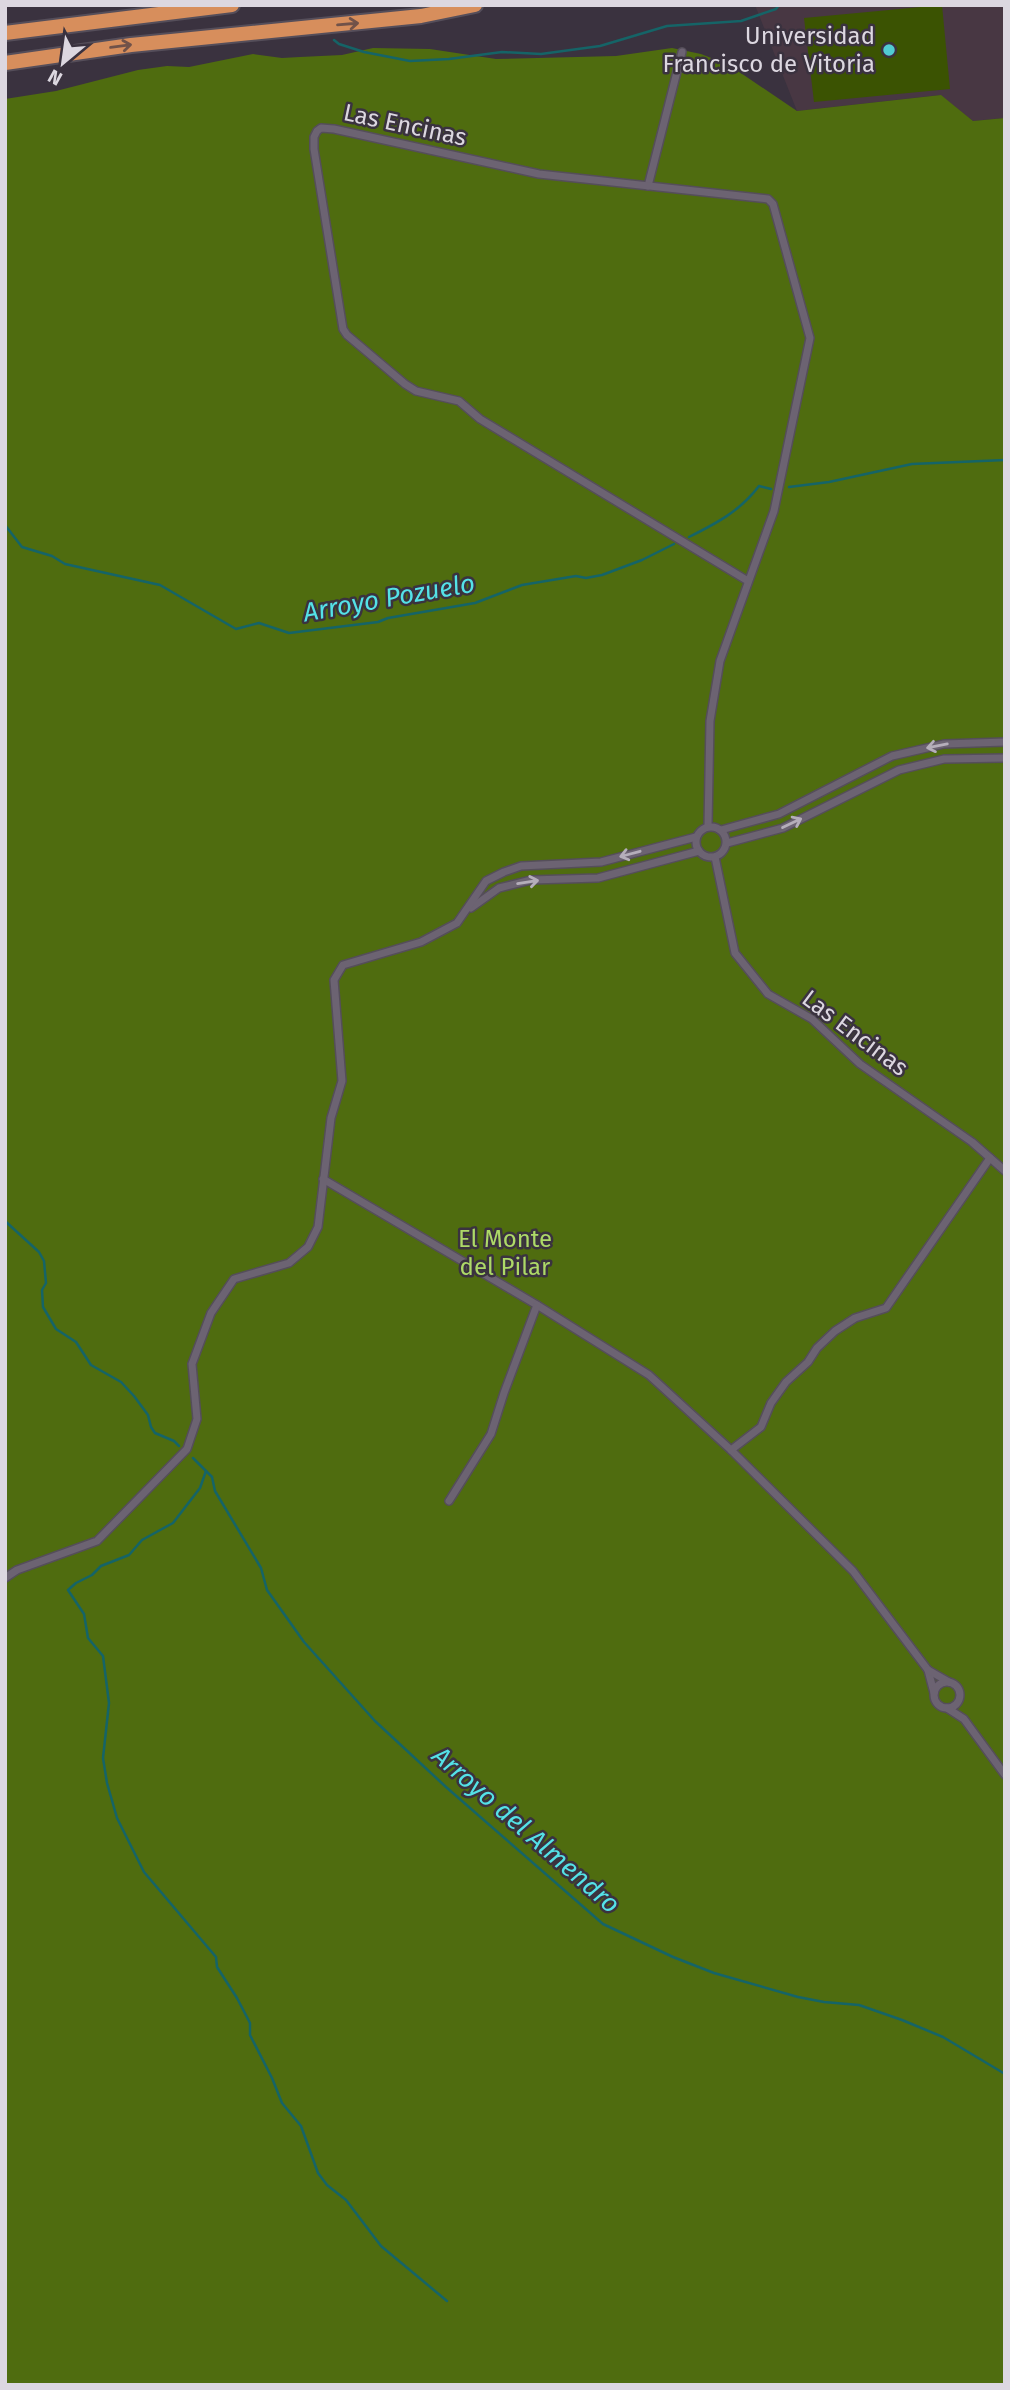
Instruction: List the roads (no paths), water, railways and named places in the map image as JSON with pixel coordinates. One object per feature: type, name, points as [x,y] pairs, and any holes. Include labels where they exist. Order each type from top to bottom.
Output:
[{"type":"highway","points":[[5,33],[232,5]]},
{"type":"highway","points":[[5,62],[131,45],[421,16],[475,5]]},
{"type":"street","points":[[648,186],[682,52]]},
{"type":"street","name":"Las Encinas","points":[[708,826],[712,709],[720,660],[774,511],[810,338],[773,204],[768,199],[539,174],[334,128],[319,129],[314,137],[314,149],[342,329],[347,335],[416,391],[459,401],[480,419],[748,581]]},
{"type":"street","points":[[1005,742],[944,744],[892,756],[779,814],[721,830],[708,826],[700,830],[696,844],[699,851],[708,857],[715,856],[727,843],[783,828],[899,770],[944,759],[1005,758]]},
{"type":"street","points":[[721,830],[727,843]]},
{"type":"street","points":[[5,1578],[17,1570],[97,1541],[187,1449],[197,1419],[192,1364],[211,1313],[234,1279],[289,1263],[308,1247],[318,1227],[331,1118],[342,1081],[334,980],[343,965],[421,942],[457,923],[486,881],[504,872],[521,866],[601,862],[696,837]]},
{"type":"street","points":[[467,911],[499,888],[531,880],[598,878],[699,851]]},
{"type":"street","name":"Las Encinas","points":[[715,856],[735,953],[768,994],[812,1019],[860,1064],[972,1142],[1005,1171]]},
{"type":"street","points":[[731,1450],[761,1427],[771,1403],[786,1382],[835,1331],[855,1318],[886,1307],[990,1158]]},
{"type":"street","points":[[323,1179],[537,1305],[649,1375],[731,1450],[853,1572],[928,1670],[934,1698],[939,1705],[964,1719],[1005,1775]]},
{"type":"street","points":[[449,1501],[491,1434],[537,1305]]},
{"type":"street","points":[[928,1670],[958,1687],[964,1719]]},
{"type":"street","points":[[934,1693],[940,1684],[950,1682]]},
{"type":"street","points":[[947,1708],[953,1707],[961,1697]]},
{"type":"waterway","points":[[334,40],[364,52],[410,61],[502,52],[541,54],[600,46],[667,26],[741,21],[776,9],[779,5]]},
{"type":"waterway","name":"Arroyo Pozuelo","points":[[789,487],[829,482],[912,464],[1005,460]]},
{"type":"waterway","name":"Arroyo Pozuelo","points":[[689,537],[736,509],[759,486],[771,489]]},
{"type":"waterway","name":"Arroyo Pozuelo","points":[[5,525],[22,547],[52,556],[65,564],[160,585],[236,629],[259,623],[289,633],[378,622],[475,603],[522,585],[576,576],[586,578],[602,575],[674,544]]},
{"type":"waterway","name":"Arroyo del Almendro","points":[[5,1221],[39,1252],[44,1261],[46,1283],[42,1290],[43,1307],[56,1329],[76,1342],[91,1365],[121,1382],[148,1415],[155,1433],[179,1446]]},
{"type":"waterway","name":"Arroyo del Almendro","points":[[193,1458],[212,1477],[215,1491],[261,1568],[267,1590],[304,1642],[375,1721],[603,1924],[714,1973],[798,1997],[859,2005],[902,2020],[943,2037],[1005,2074]]},
{"type":"waterway","points":[[206,1471],[200,1488],[173,1523],[142,1540],[129,1555],[101,1566],[68,1590],[84,1614],[88,1638],[103,1656],[109,1703],[103,1758],[117,1818],[144,1872],[216,1957],[217,1967],[250,2023],[250,2035],[282,2103],[301,2126],[318,2173],[327,2185],[346,2200],[381,2246],[447,2301]]},
{"type":"place","name":"Universidad Francisco de Vitoria","points":[[889,50]]},
{"type":"park label","name":"El Monte del Pilar","points":[[505,1253]]}]
